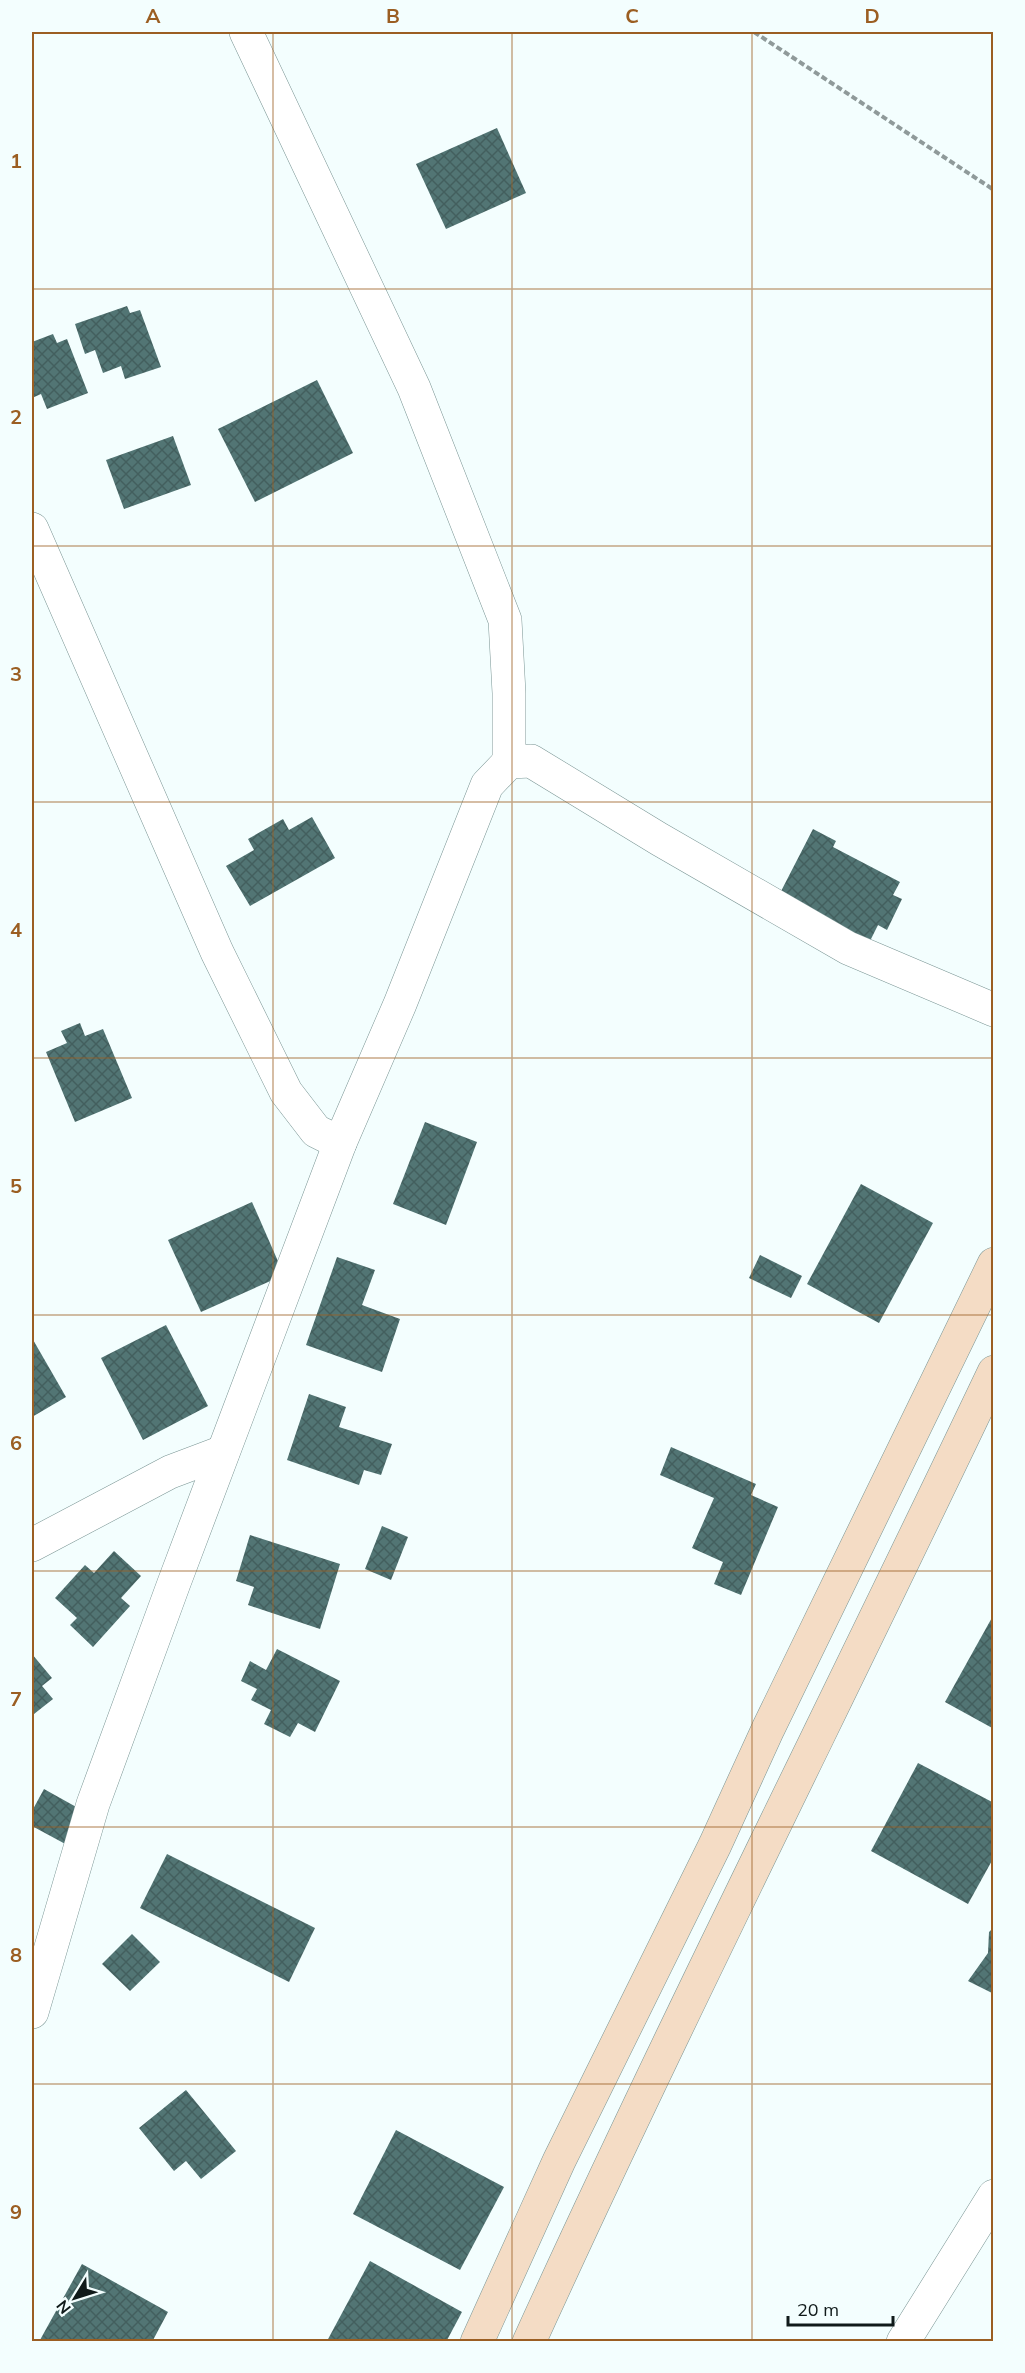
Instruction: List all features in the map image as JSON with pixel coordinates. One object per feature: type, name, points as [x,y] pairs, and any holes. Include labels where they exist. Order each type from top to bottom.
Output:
[{"type":"main road","points":[[477,2342],[560,2161],[715,1845],[773,1719],[993,1264]]},
{"type":"main road","points":[[529,2342],[601,2185],[887,1597],[993,1372]]},
{"type":"main road","points":[[715,1845],[756,1864]]},
{"type":"main road","points":[[560,2161],[601,2185]]},
{"type":"street","points":[[246,32],[414,388],[505,620],[509,693],[509,762]]},
{"type":"street","points":[[32,529],[217,952],[286,1092],[316,1131],[340,1143]]},
{"type":"street","points":[[32,2012],[93,1804],[340,1143],[400,1004],[487,785],[509,762],[531,761],[659,839],[848,948],[993,1010]]},
{"type":"street","points":[[32,1545],[170,1472],[223,1452]]},
{"type":"street","points":[[905,2340],[993,2196]]},
{"type":"path","points":[[754,32],[993,190]]},
{"type":"building","points":[[497,128],[526,193],[446,229],[416,164]]},
{"type":"building","points":[[127,306],[130,313],[140,310],[161,367],[125,379],[121,366],[103,373],[95,350],[85,354],[75,324]]},
{"type":"building","points":[[53,334],[57,343],[67,339],[88,393],[47,409],[41,394],[32,398],[32,342]]},
{"type":"building","points":[[317,380],[353,453],[255,502],[218,429]]},
{"type":"building","points":[[173,436],[191,485],[124,509],[106,460]]},
{"type":"building","points":[[312,817],[335,858],[250,906],[226,866],[254,850],[248,839],[283,819],[289,830]]},
{"type":"building","points":[[813,829],[836,841],[833,847],[900,882],[893,895],[902,899],[887,930],[878,925],[868,945],[777,899]]},
{"type":"building","points":[[80,1023],[85,1036],[103,1029],[132,1098],[75,1122],[46,1052],[67,1043],[61,1031]]},
{"type":"building","points":[[425,1122],[477,1142],[446,1225],[393,1204]]},
{"type":"building","points":[[861,1184],[933,1223],[879,1323],[807,1284]]},
{"type":"building","points":[[252,1202],[284,1275],[201,1312],[168,1240]]},
{"type":"building","points":[[760,1255],[802,1276],[791,1298],[749,1278]]},
{"type":"building","points":[[337,1257],[375,1270],[362,1305],[400,1319],[382,1372],[306,1345]]},
{"type":"building","points":[[166,1325],[208,1406],[143,1440],[101,1358]]},
{"type":"building","points":[[32,1338],[66,1397],[32,1417]]},
{"type":"building","points":[[309,1394],[346,1407],[339,1427],[392,1444],[381,1475],[364,1470],[359,1485],[287,1460]]},
{"type":"building","points":[[671,1447],[756,1484],[751,1495],[778,1507],[741,1595],[714,1584],[723,1562],[692,1548],[714,1498],[660,1475]]},
{"type":"building","points":[[382,1526],[408,1537],[391,1580],[365,1569]]},
{"type":"building","points":[[250,1535],[340,1564],[320,1629],[248,1605],[254,1587],[236,1581]]},
{"type":"building","points":[[114,1551],[141,1576],[121,1598],[130,1606],[93,1647],[70,1625],[77,1618],[55,1598],[85,1565],[94,1573]]},
{"type":"building","points":[[994,1614],[994,1729],[945,1702]]},
{"type":"building","points":[[277,1649],[340,1681],[315,1732],[298,1723],[290,1737],[264,1724],[271,1710],[251,1700],[257,1689],[241,1681],[250,1661],[266,1670]]},
{"type":"building","points":[[32,1654],[52,1678],[42,1686],[53,1699],[34,1714],[32,1711]]},
{"type":"building","points":[[918,1763],[994,1803],[994,1857],[968,1904],[871,1851]]},
{"type":"building","points":[[44,1789],[87,1813],[69,1846],[32,1826],[32,1811]]},
{"type":"building","points":[[167,1854],[315,1928],[289,1982],[140,1908]]},
{"type":"building","points":[[994,1927],[994,1994],[968,1981],[988,1953],[989,1932]]},
{"type":"building","points":[[132,1934],[160,1962],[130,1991],[102,1964]]},
{"type":"building","points":[[186,2090],[236,2151],[201,2179],[186,2161],[174,2171],[139,2128]]},
{"type":"building","points":[[396,2130],[504,2187],[460,2270],[353,2214]]},
{"type":"building","points":[[370,2261],[462,2312],[446,2342],[327,2341]]},
{"type":"building","points":[[82,2264],[168,2312],[152,2342],[40,2340]]}]
